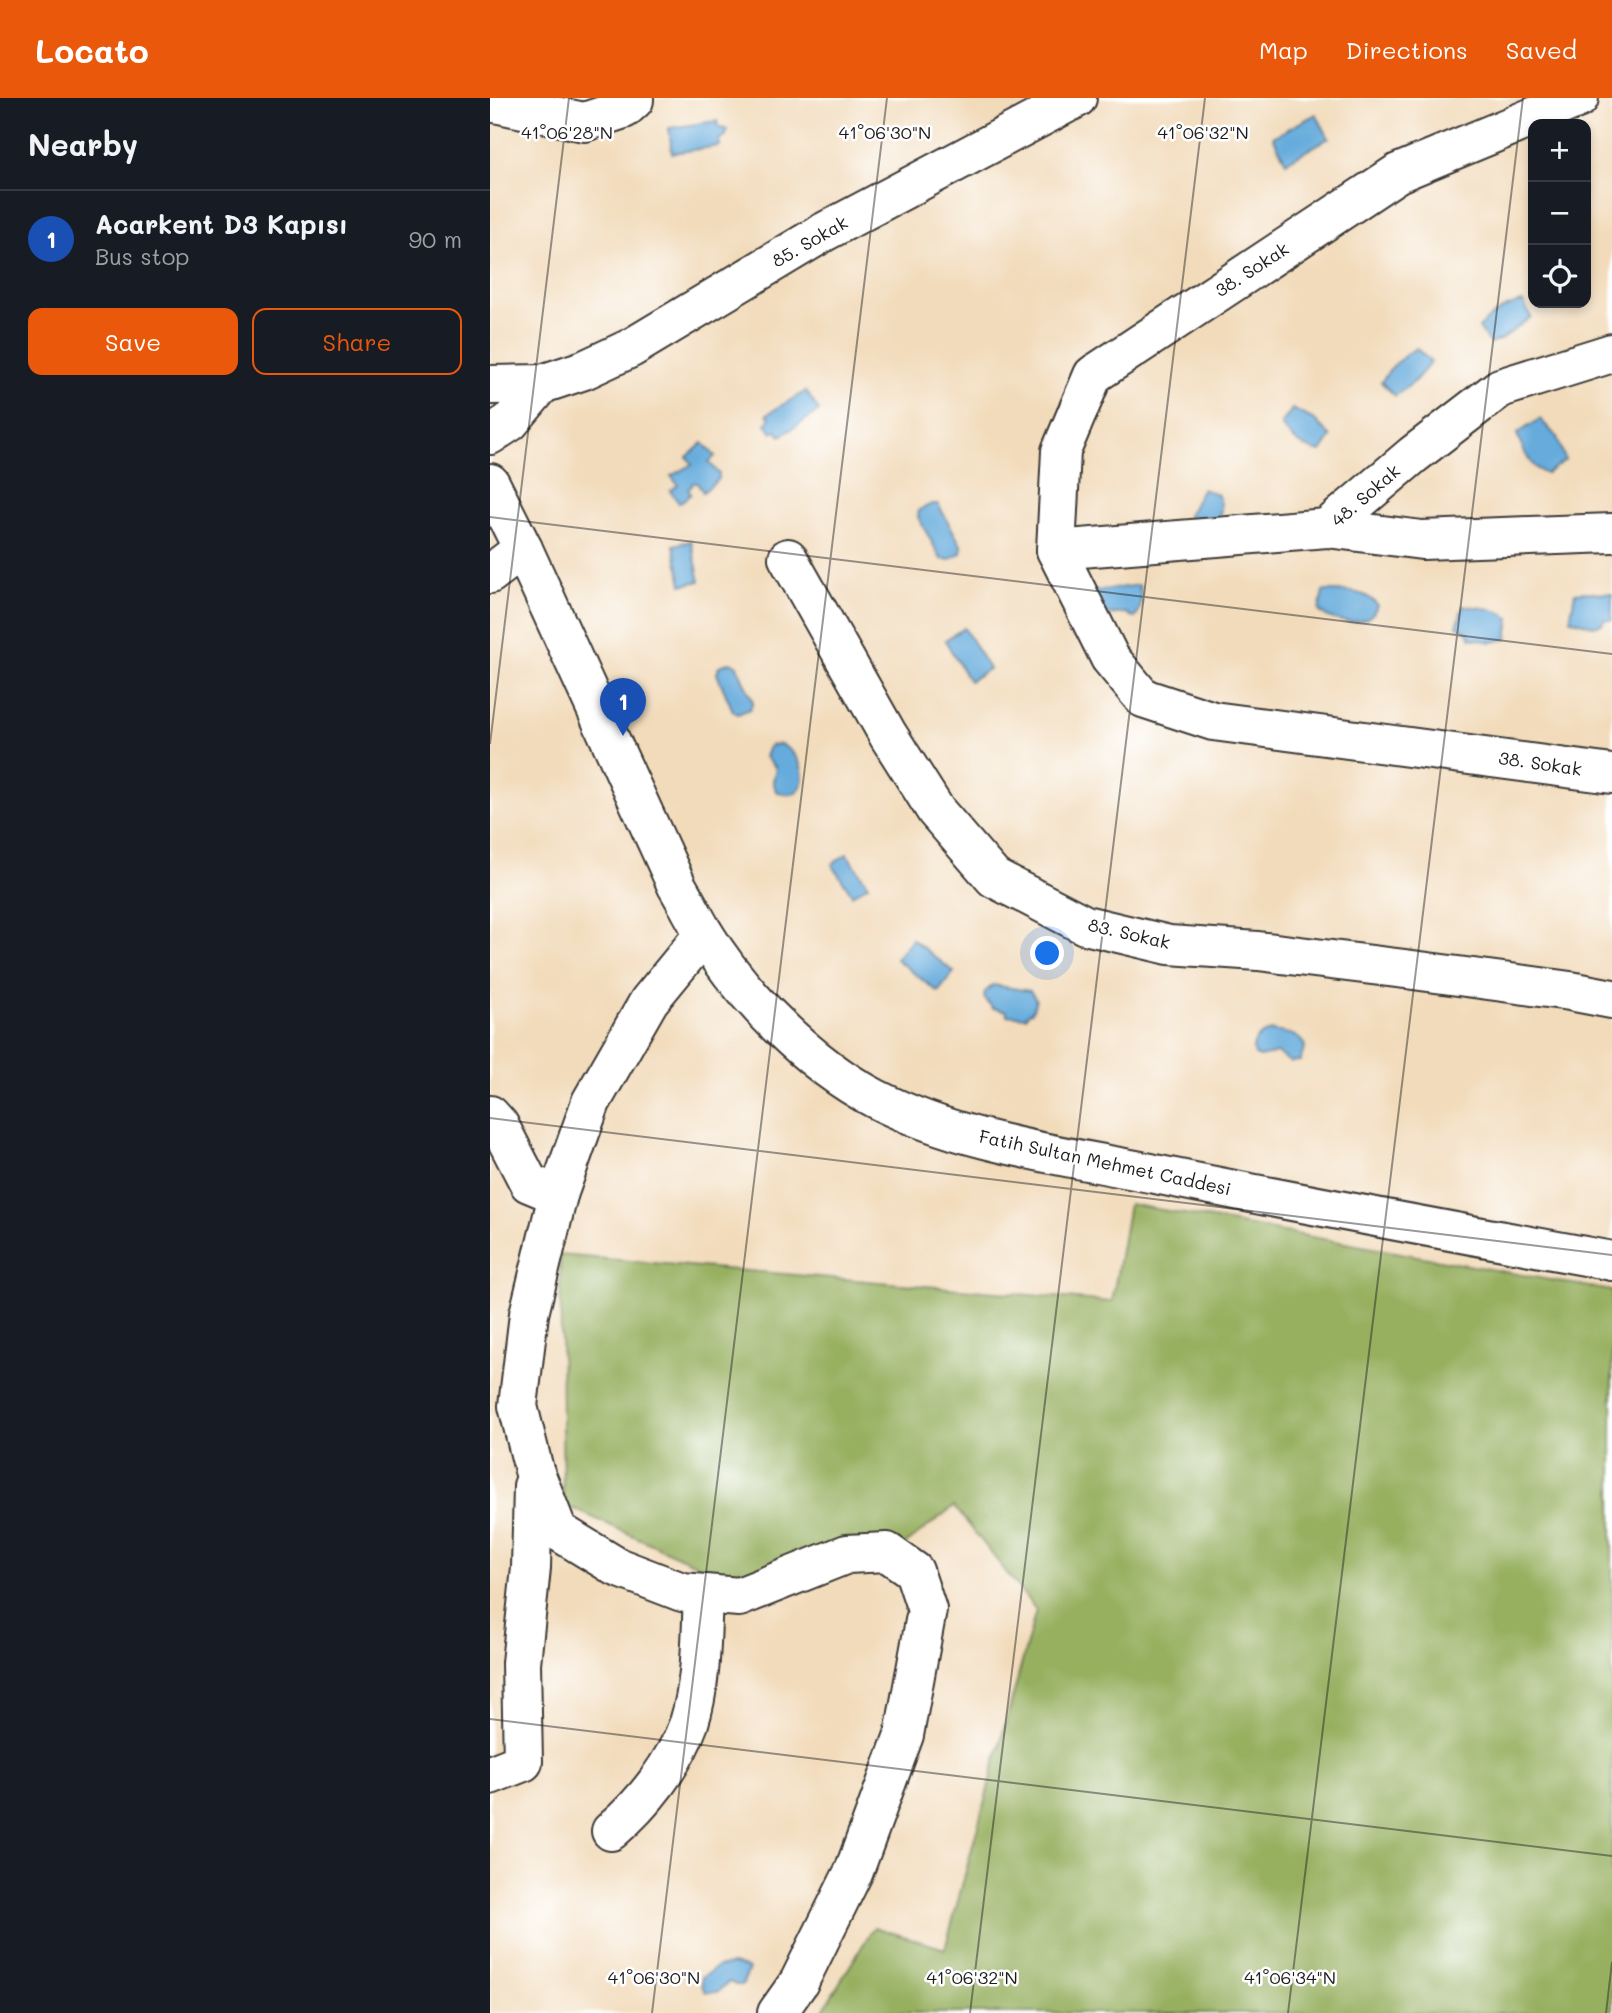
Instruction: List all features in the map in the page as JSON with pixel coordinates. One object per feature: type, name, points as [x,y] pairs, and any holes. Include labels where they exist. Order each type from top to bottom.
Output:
[{"type":"street","points":[[523,103],[584,122],[624,109],[634,98]]},
{"type":"street","name":"85. Sokak","points":[[490,385],[542,384],[584,370],[631,348],[824,232],[1077,98]]},
{"type":"street","name":"38. Sokak","points":[[1579,98],[1398,173],[1093,375],[1061,451],[1056,550],[1110,658],[1143,698],[1213,721],[1612,774]]},
{"type":"street","name":"48. Sokak","points":[[1327,528],[1413,455],[1500,388],[1612,353]]},
{"type":"street","points":[[490,435],[510,422],[542,384]]},
{"type":"street","name":"Fatih Sultan Mehmet Caddesi","points":[[490,483],[523,549],[677,886],[704,934],[749,993],[784,1031],[828,1068],[876,1098],[933,1122],[1012,1147],[1612,1261]]},
{"type":"street","points":[[1056,550],[1327,528]]},
{"type":"street","name":"48. Sokak","points":[[1327,528],[1422,540],[1612,533]]},
{"type":"street","points":[[490,573],[523,549]]},
{"type":"street","name":"83. Sokak","points":[[788,558],[888,736],[936,811],[994,878],[1085,925],[1169,945],[1258,951],[1570,990],[1612,999]]},
{"type":"street","points":[[704,934],[649,1001],[591,1102],[558,1195],[529,1314],[517,1406],[534,1470],[558,1531],[617,1567],[682,1592],[739,1597],[847,1553],[887,1552],[914,1571],[927,1610],[904,1735],[854,1871],[799,1982],[777,2013]]},
{"type":"street","points":[[490,1115],[499,1125],[529,1183],[558,1195]]},
{"type":"street","points":[[490,1775],[523,1762],[521,1663],[531,1568],[534,1470]]},
{"type":"street","points":[[611,1831],[628,1817],[666,1770],[689,1723],[700,1660],[703,1594]]},
{"type":"green space","points":[[1129,1204],[1612,1291],[1612,2013],[821,2013],[874,1927],[945,1949],[1036,1610],[954,1506],[878,1566],[722,1576],[563,1504],[560,1255],[1112,1302]]},
{"type":"water","points":[[1316,114],[1329,138],[1286,162],[1273,137]]},
{"type":"water","points":[[717,121],[718,127],[727,130],[726,136],[719,139],[720,146],[672,153],[669,128]]},
{"type":"water","points":[[1523,302],[1531,317],[1502,339],[1490,344],[1479,328],[1499,311]]},
{"type":"water","points":[[1416,348],[1431,362],[1414,382],[1395,396],[1381,382],[1397,363]]},
{"type":"water","points":[[806,391],[819,411],[781,436],[777,431],[772,433],[766,424],[770,419],[767,414]]},
{"type":"water","points":[[1292,409],[1315,420],[1331,437],[1321,452],[1298,443],[1281,425]]},
{"type":"water","points":[[1540,419],[1557,437],[1565,460],[1546,474],[1531,463],[1517,434]]},
{"type":"water","points":[[703,443],[715,456],[709,462],[719,474],[719,479],[703,492],[697,483],[692,483],[688,489],[691,494],[679,503],[670,491],[678,485],[671,476],[692,464],[687,457]]},
{"type":"water","points":[[1202,489],[1219,497],[1219,518],[1187,527],[1188,516]]},
{"type":"water","points":[[938,504],[962,547],[961,553],[949,560],[941,559],[918,517],[919,510]]},
{"type":"water","points":[[691,541],[700,581],[682,585],[674,545]]},
{"type":"water","points":[[1139,585],[1141,602],[1135,618],[1127,613],[1106,615],[1089,592]]},
{"type":"water","points":[[1323,591],[1360,594],[1377,605],[1373,613],[1360,621],[1333,619],[1319,611]]},
{"type":"water","points":[[1575,593],[1612,594],[1612,620],[1604,619],[1602,624],[1593,626],[1570,619]]},
{"type":"water","points":[[1463,606],[1494,610],[1510,618],[1507,639],[1492,642],[1470,638],[1469,633],[1457,626]]},
{"type":"water","points":[[964,628],[989,669],[969,681],[945,640]]},
{"type":"water","points":[[731,662],[737,666],[753,702],[750,709],[738,714],[733,711],[717,674],[719,666]]},
{"type":"water","points":[[780,744],[791,751],[802,770],[803,779],[795,793],[776,791],[773,781],[776,768],[765,757],[769,746]]},
{"type":"water","points":[[847,854],[868,885],[852,895],[832,864]]},
{"type":"water","points":[[912,939],[954,972],[938,992],[896,959]]},
{"type":"water","points":[[993,985],[1030,991],[1036,999],[1032,1012],[1026,1017],[1007,1015],[1007,1011],[993,1008],[984,998],[985,992]]},
{"type":"water","points":[[1272,1031],[1299,1038],[1305,1046],[1300,1061],[1290,1062],[1277,1053],[1260,1057],[1255,1055],[1253,1049],[1257,1039]]},
{"type":"water","points":[[733,1964],[749,1969],[742,1985],[729,1982],[717,1992],[706,1992],[702,1986],[702,1977],[717,1967]]},
{"type":"place","name":"Acarkent D3 Kapısı","points":[[623,736]]}]
